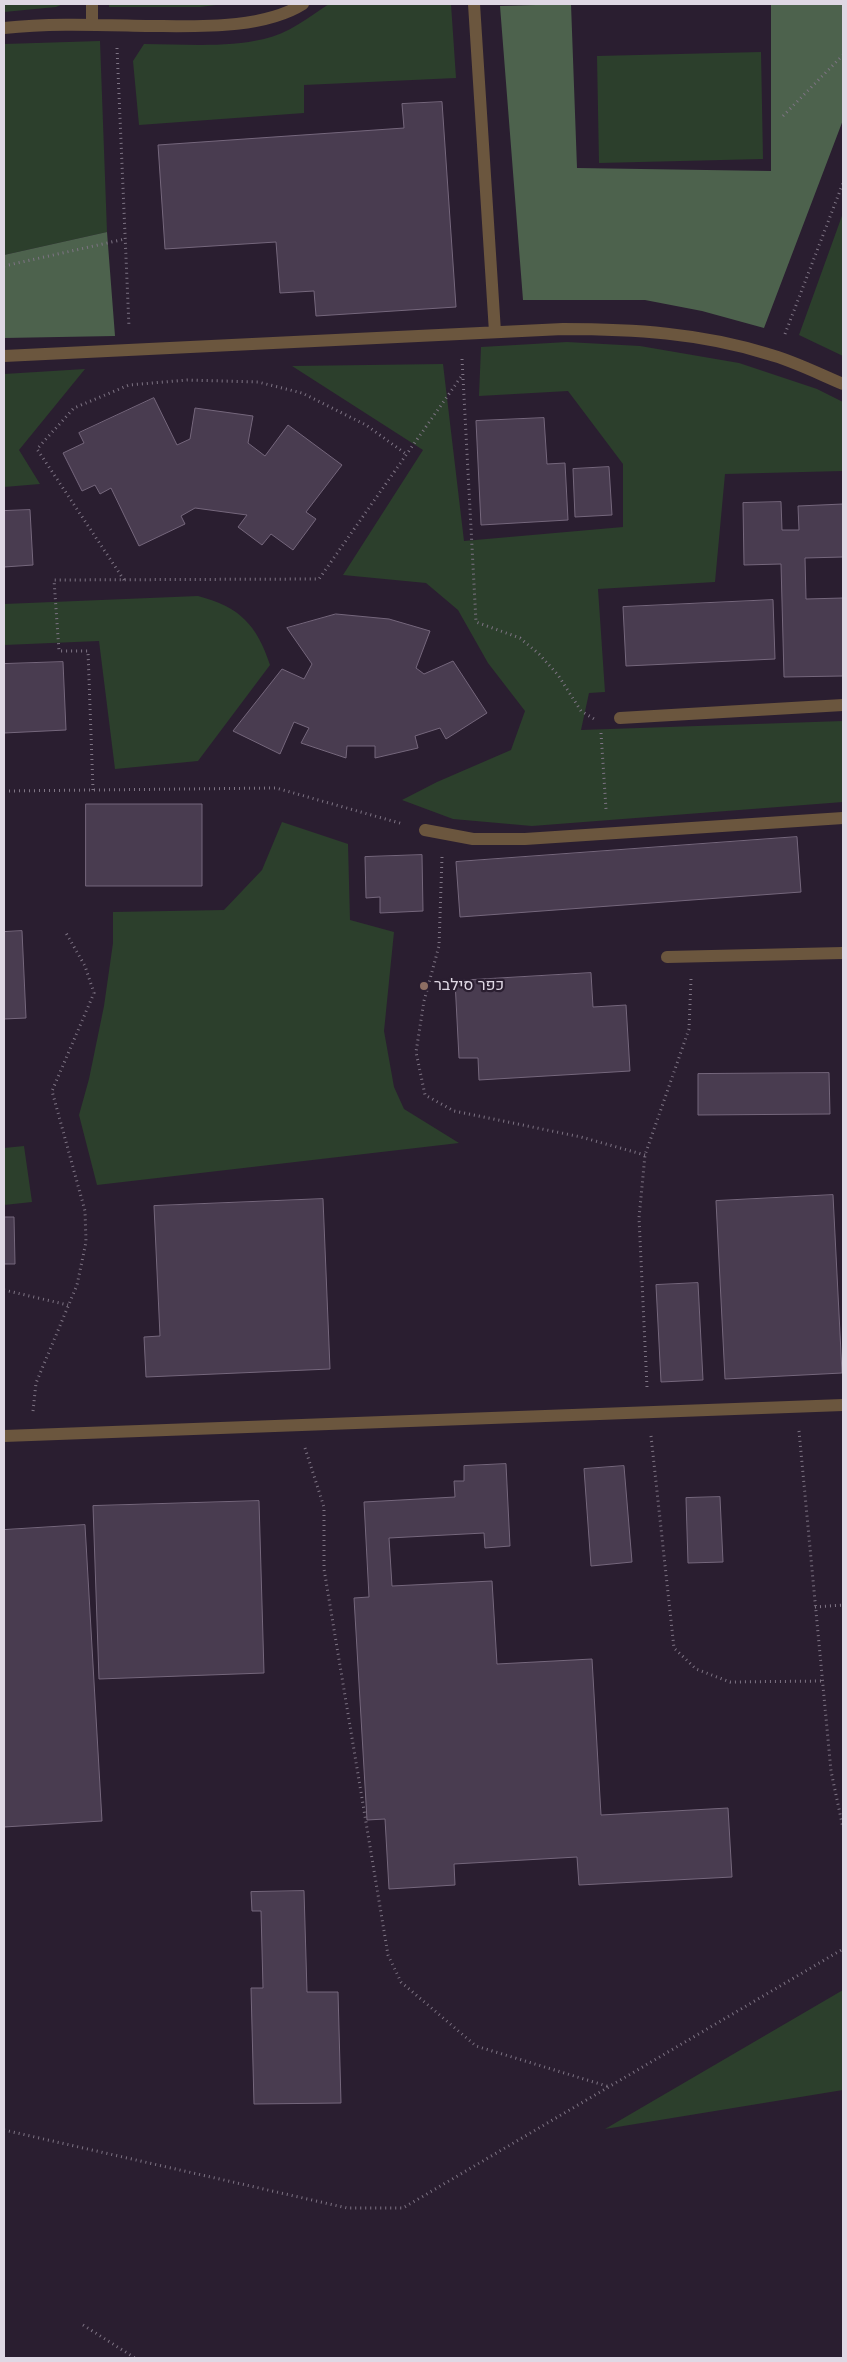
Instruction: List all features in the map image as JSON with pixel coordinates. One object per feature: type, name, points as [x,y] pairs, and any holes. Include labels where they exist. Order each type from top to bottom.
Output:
[{"type":"street","points":[[92,4],[92,25]]},
{"type":"street","points":[[4,28],[36,25],[233,24],[288,13],[303,4]]},
{"type":"street","points":[[474,4],[495,332]]},
{"type":"street","points":[[4,356],[563,329],[626,329],[687,335],[776,356],[843,384]]},
{"type":"street","points":[[620,718],[843,705]]},
{"type":"street","points":[[425,830],[473,839],[524,839],[843,818]]},
{"type":"street","points":[[667,956],[843,953]]},
{"type":"street","points":[[4,1436],[843,1405]]},
{"type":"path","points":[[116,25],[130,350]]},
{"type":"path","points":[[783,116],[843,54]]},
{"type":"path","points":[[776,356],[843,183]]},
{"type":"path","points":[[4,266],[125,239]]},
{"type":"path","points":[[460,334],[476,622],[520,638],[539,654],[558,675],[581,711],[600,722],[620,718]]},
{"type":"path","points":[[93,790],[88,651],[59,651],[54,580],[319,579],[463,374]]},
{"type":"path","points":[[124,580],[37,449],[74,408],[129,385],[187,380],[258,382],[302,393],[366,426],[406,454]]},
{"type":"path","points":[[600,722],[608,834]]},
{"type":"path","points":[[4,791],[276,788],[425,830]]},
{"type":"path","points":[[442,834],[440,946],[424,1000],[416,1052],[425,1096],[454,1112],[581,1137],[645,1155]]},
{"type":"path","points":[[35,1436],[33,1410],[36,1383],[77,1285],[86,1242],[84,1212],[52,1091],[94,992],[84,966],[66,933]]},
{"type":"path","points":[[692,956],[689,1029],[645,1155],[639,1218],[649,1412],[674,1648],[696,1669],[730,1682],[823,1681]]},
{"type":"path","points":[[4,1290],[68,1305]]},
{"type":"path","points":[[797,1406],[831,1771],[843,1828]]},
{"type":"path","points":[[299,1426],[324,1507],[324,1569],[388,1955],[401,1982],[476,2046],[610,2087]]},
{"type":"path","points":[[815,1606],[843,1606]]},
{"type":"path","points":[[4,2130],[347,2208],[403,2208],[843,1949]]},
{"type":"path","points":[[82,2325],[135,2358]]},
{"type":"green space","points":[[4,4],[63,4],[56,7],[4,12]]},
{"type":"green space","points":[[109,4],[224,4],[200,7],[109,7]]},
{"type":"green space","points":[[329,4],[451,4],[456,78],[304,85],[304,113],[139,125],[133,61],[144,44],[220,45],[264,39],[290,29]]},
{"type":"green space","points":[[571,4],[577,168],[771,171],[771,4],[843,4],[843,120],[764,328],[702,311],[645,300],[523,300],[500,6]]},
{"type":"green space","points":[[100,41],[107,232],[4,255],[4,44]]},
{"type":"green space","points":[[761,52],[763,159],[599,163],[597,56]]},
{"type":"green space","points":[[843,213],[843,356],[799,335]]},
{"type":"green space","points":[[107,232],[115,336],[4,338],[4,255]]},
{"type":"green space","points":[[567,342],[640,346],[739,363],[817,389],[843,402],[843,471],[725,474],[715,582],[598,589],[605,692],[589,693],[581,730],[843,721],[843,802],[532,826],[453,819],[402,800],[437,782],[511,750],[525,711],[488,663],[458,610],[426,583],[343,575],[423,450],[292,366],[443,364],[464,541],[623,527],[623,464],[568,391],[479,396],[481,347]]},
{"type":"green space","points":[[85,369],[19,450],[40,484],[4,487],[4,374]]},
{"type":"green space","points":[[198,596],[225,606],[245,620],[253,628],[270,665],[198,761],[115,769],[99,641],[4,645],[4,604]]},
{"type":"green space","points":[[282,822],[348,844],[350,920],[394,932],[384,1031],[394,1087],[404,1109],[459,1143],[97,1185],[79,1115],[89,1079],[104,1006],[113,943],[113,912],[224,910],[262,870]]},
{"type":"green space","points":[[24,1146],[32,1202],[4,1205],[4,1148]]},
{"type":"green space","points":[[843,1990],[843,2090],[605,2129]]},
{"type":"building","points":[[442,102],[456,307],[316,316],[314,291],[280,293],[276,242],[165,249],[158,145],[404,128],[402,104]]},
{"type":"building","points":[[154,398],[177,445],[190,439],[195,408],[253,416],[248,443],[265,456],[288,425],[342,465],[306,512],[316,519],[293,550],[271,534],[262,545],[238,527],[247,515],[195,508],[181,516],[185,524],[139,546],[111,488],[100,494],[95,485],[82,491],[63,453],[84,443],[79,433]]},
{"type":"building","points":[[544,418],[547,464],[565,463],[568,520],[481,525],[476,421]]},
{"type":"building","points":[[609,467],[612,515],[575,517],[573,469]]},
{"type":"building","points":[[781,502],[782,530],[799,530],[798,506],[843,504],[843,557],[805,558],[806,599],[843,598],[843,676],[784,677],[781,564],[744,565],[743,503]]},
{"type":"building","points":[[30,510],[33,565],[4,567],[4,511]]},
{"type":"building","points":[[773,600],[775,659],[626,666],[623,607]]},
{"type":"building","points":[[336,614],[389,619],[430,631],[416,668],[424,674],[453,661],[487,713],[446,739],[440,728],[415,736],[418,748],[375,758],[375,746],[347,746],[346,758],[301,743],[309,728],[294,722],[280,754],[233,731],[282,669],[304,679],[312,664],[287,628]]},
{"type":"building","points":[[63,662],[66,730],[4,733],[4,664]]},
{"type":"building","points":[[86,804],[202,804],[202,886],[86,886]]},
{"type":"building","points":[[797,837],[801,892],[460,917],[456,862]]},
{"type":"building","points":[[422,855],[423,911],[380,913],[380,897],[366,898],[365,857]]},
{"type":"building","points":[[22,931],[26,1018],[4,1019],[4,932]]},
{"type":"building","points":[[591,973],[593,1007],[626,1005],[630,1071],[479,1080],[478,1058],[459,1058],[455,981]]},
{"type":"building","points":[[829,1073],[830,1114],[698,1115],[698,1074]]},
{"type":"building","points":[[833,1195],[842,1373],[725,1379],[716,1201]]},
{"type":"building","points":[[323,1199],[330,1369],[146,1377],[144,1337],[160,1336],[154,1206]]},
{"type":"building","points":[[4,1217],[14,1217],[15,1264],[4,1264]]},
{"type":"building","points":[[698,1283],[703,1380],[661,1382],[656,1285]]},
{"type":"building","points":[[506,1464],[510,1546],[485,1548],[484,1533],[389,1538],[392,1586],[492,1581],[497,1664],[592,1659],[601,1815],[728,1808],[732,1877],[579,1885],[577,1857],[454,1864],[455,1885],[389,1889],[385,1819],[367,1820],[354,1598],[369,1597],[364,1502],[455,1497],[454,1481],[464,1481],[464,1466]]},
{"type":"building","points":[[624,1466],[632,1562],[591,1566],[584,1469]]},
{"type":"building","points":[[720,1497],[723,1562],[688,1563],[686,1498]]},
{"type":"building","points":[[259,1501],[264,1673],[99,1679],[93,1506]]},
{"type":"building","points":[[85,1525],[102,1821],[4,1827],[4,1530]]},
{"type":"building","points":[[304,1891],[307,1992],[338,1992],[341,2103],[254,2104],[251,1988],[263,1988],[261,1911],[252,1911],[251,1892]]},
{"type":"place","name":"כפר סילבר","points":[[424,986]]}]
